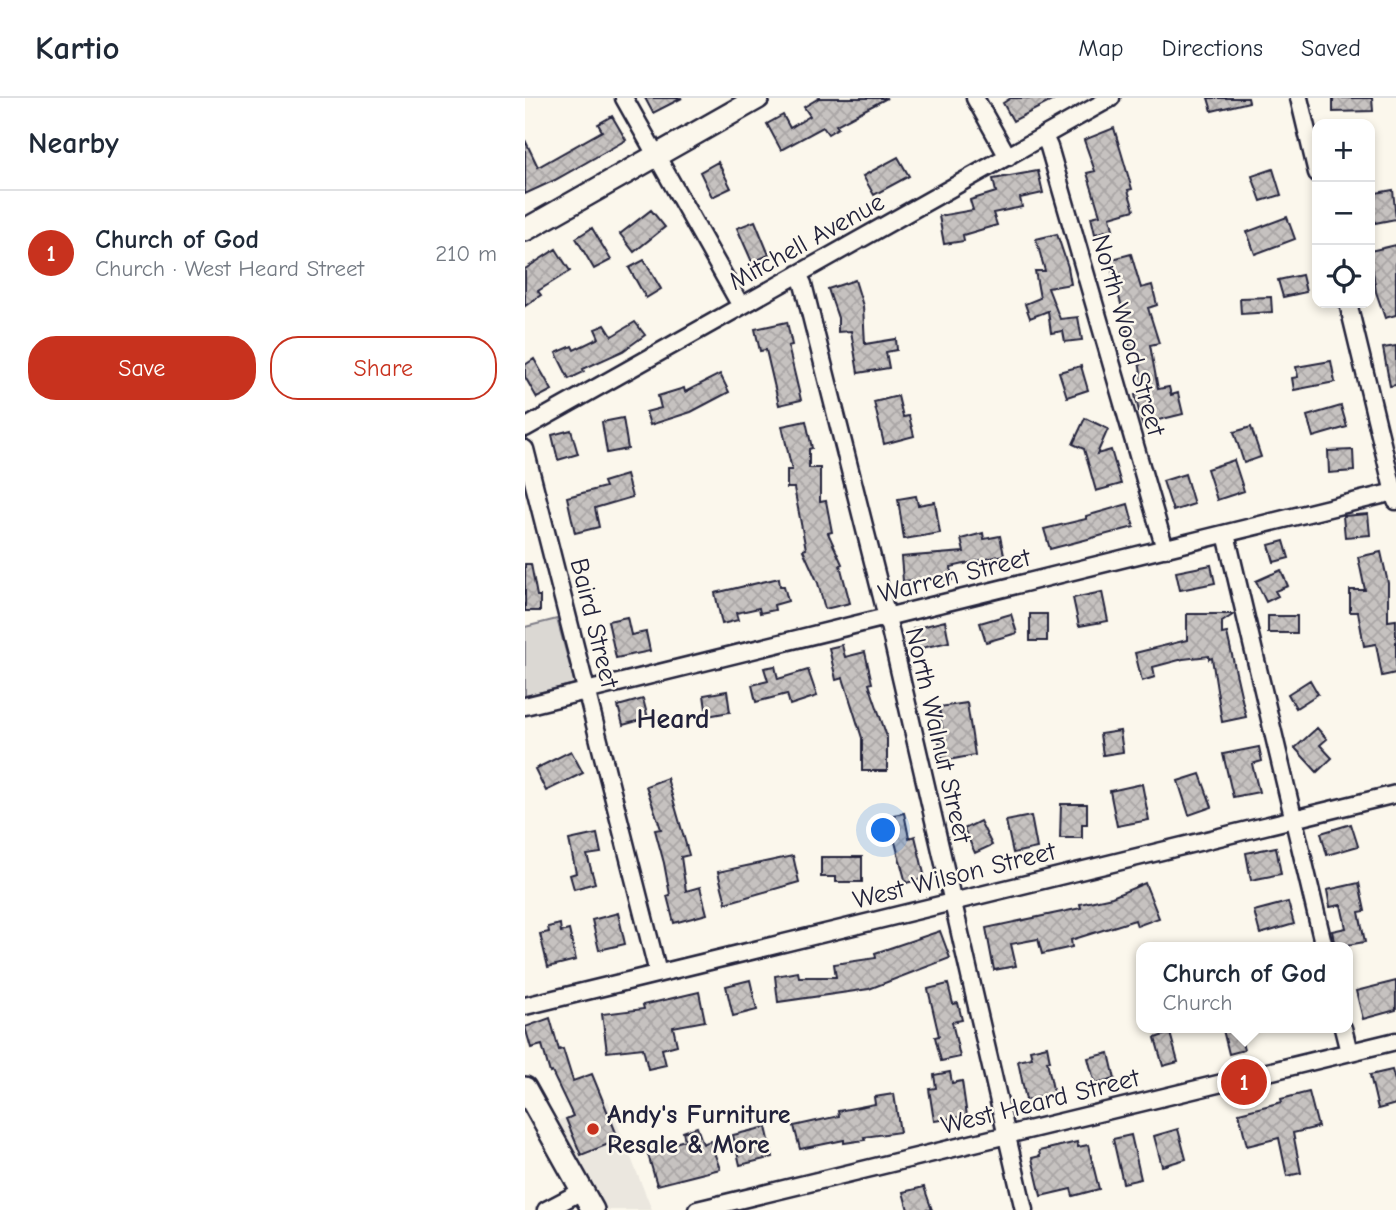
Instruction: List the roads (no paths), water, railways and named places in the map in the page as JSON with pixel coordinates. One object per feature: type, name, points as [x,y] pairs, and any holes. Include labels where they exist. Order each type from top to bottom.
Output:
[{"type":"street","points":[[624,98],[741,306]]},
{"type":"street","points":[[525,230],[758,98]]},
{"type":"street","points":[[975,98],[1008,157]]},
{"type":"street","name":"Mitchell Avenue","points":[[525,428],[1111,98]]},
{"type":"street","points":[[1299,98],[1312,152]]},
{"type":"street","name":"North Wood Street","points":[[1044,136],[1165,549]]},
{"type":"street","name":"North Walnut Street","points":[[798,274],[803,284],[887,617],[1024,1210]]},
{"type":"street","points":[[1349,308],[1395,497]]},
{"type":"street","name":"Baird Street","points":[[525,449],[658,973]]},
{"type":"street","name":"Warren Street","points":[[525,706],[1226,534],[1395,497]]},
{"type":"street","points":[[1226,534],[1323,942]]},
{"type":"street","name":"West Wilson Street","points":[[525,1006],[1396,794]]},
{"type":"street","points":[[1344,1033],[1349,1052]]},
{"type":"street","name":"West Heard Street","points":[[697,1210],[1396,1041]]},
{"type":"street","points":[[525,1088],[593,1210]]},
{"type":"street","points":[[546,1210],[582,1191]]},
{"type":"place","name":"Church of God","points":[[1244,1082]]},
{"type":"place","name":"Andy's Furniture Resale & More","points":[[593,1129]]},
{"type":"district","name":"Heard","points":[[673,718]]}]
